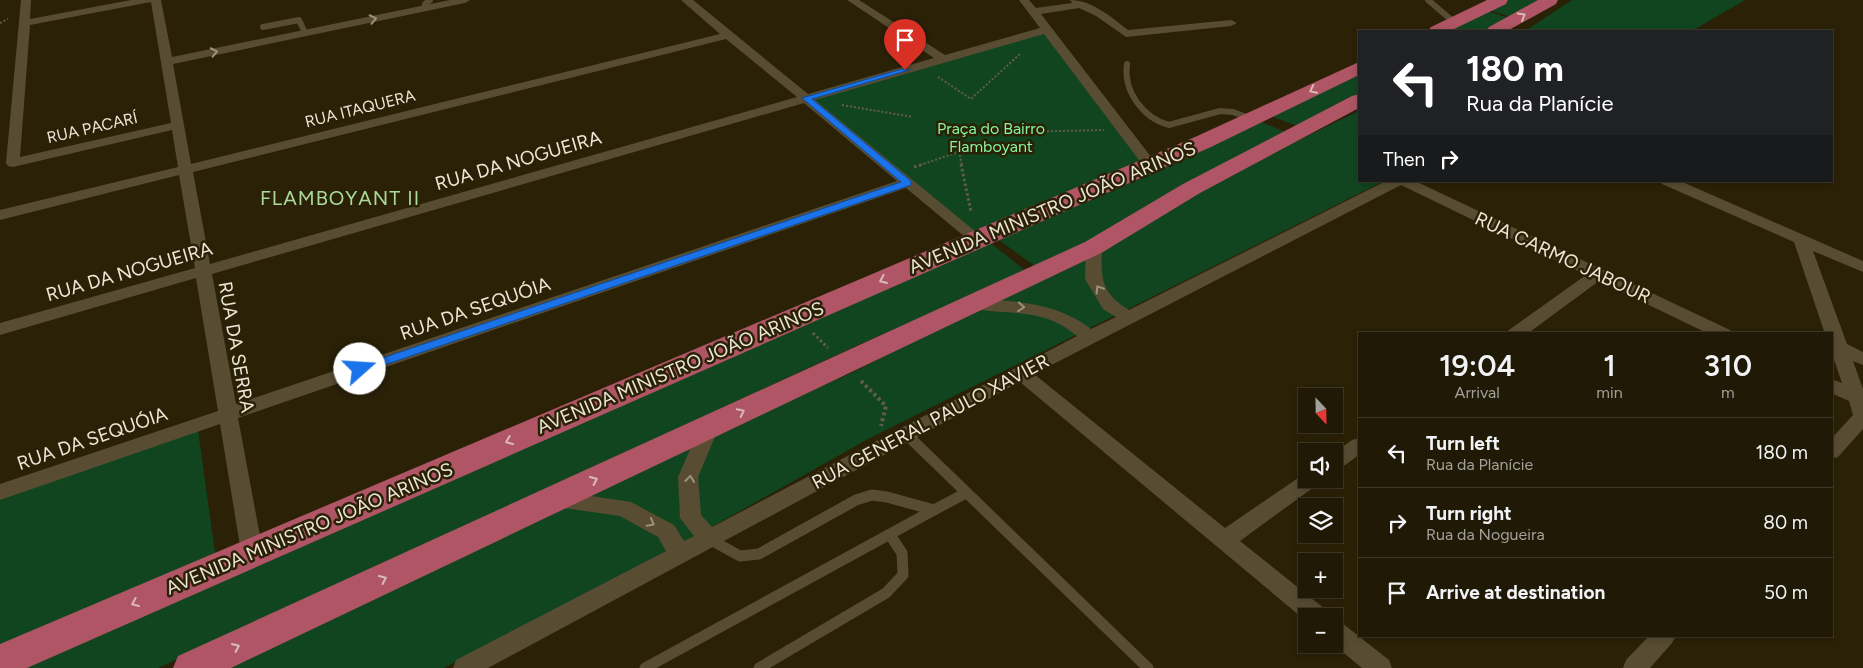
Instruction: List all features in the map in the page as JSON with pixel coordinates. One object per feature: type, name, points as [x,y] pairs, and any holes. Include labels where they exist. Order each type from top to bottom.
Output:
[{"type":"main road","points":[[1439,30],[1500,0]]},
{"type":"main road","points":[[1497,30],[1550,0]]},
{"type":"main road","points":[[1455,23],[1469,30]]},
{"type":"main road","name":"AVENIDA MINISTRO JOÃO ARINOS","points":[[0,662],[1150,165],[1252,119],[1358,75]]},
{"type":"main road","name":"AVENIDA MINISTRO JOÃO ARINOS","points":[[192,668],[972,302],[1094,247],[1126,226],[1214,176],[1358,101]]},
{"type":"street","points":[[26,0],[24,23],[148,0]]},
{"type":"street","name":"RUA DA SERRA","points":[[156,0],[252,552]]},
{"type":"street","points":[[167,62],[305,33],[428,4],[465,0]]},
{"type":"street","points":[[686,0],[976,239]]},
{"type":"street","points":[[852,0],[943,59]]},
{"type":"street","points":[[1024,0],[1150,165]]},
{"type":"street","points":[[1036,15],[1082,5],[1100,14],[1126,34],[1232,23]]},
{"type":"street","name":"RUA PACARÍ","points":[[24,23],[13,163],[178,126]]},
{"type":"street","name":"RUA DA NOGUEIRA","points":[[0,329],[1047,30]]},
{"type":"street","name":"RUA ITAQUERA","points":[[0,215],[729,35]]},
{"type":"street","name":"RUA DA SEQUÓIA","points":[[0,492],[902,178]]},
{"type":"street","name":"RUA GENERAL PAULO XAVIER","points":[[465,668],[1089,337],[1130,318],[1396,182]]},
{"type":"street","name":"RUA CARMO JABOUR","points":[[1405,182],[1720,332]]},
{"type":"street","points":[[1669,182],[1863,267]]},
{"type":"street","points":[[1801,240],[1861,410]]},
{"type":"street","points":[[1094,247],[1093,279],[1109,305],[1130,318]]},
{"type":"street","points":[[1518,332],[1598,274]]},
{"type":"street","points":[[972,302],[1030,308],[1071,322],[1089,337]]},
{"type":"street","points":[[1840,348],[1863,358]]},
{"type":"street","points":[[1021,373],[1307,608]]},
{"type":"street","points":[[1833,387],[1861,410]]},
{"type":"street","points":[[1833,449],[1861,410]]},
{"type":"street","points":[[709,427],[688,477],[691,518],[709,539]]},
{"type":"street","points":[[1343,457],[1358,446]]},
{"type":"street","points":[[1225,540],[1298,488]]},
{"type":"street","points":[[554,499],[624,508],[666,531],[680,554]]},
{"type":"street","points":[[1343,637],[1380,668]]},
{"type":"street","points":[[1635,668],[1663,637]]},
{"type":"lane","points":[[1428,0],[1455,23]]},
{"type":"lane","points":[[263,27],[299,20],[305,33]]},
{"type":"lane","points":[[1127,64],[1126,76],[1135,100],[1152,119],[1161,124],[1169,125],[1220,111],[1233,112],[1252,119]]},
{"type":"lane","points":[[906,434],[1148,668]]},
{"type":"lane","points":[[645,668],[966,493]]},
{"type":"lane","points":[[709,539],[740,556],[759,554],[856,500],[872,495],[887,496],[934,510]]},
{"type":"lane","points":[[758,668],[886,593],[903,575],[902,553],[890,535]]},
{"type":"path","points":[[921,66],[971,99],[1047,30]]},
{"type":"path","points":[[806,98],[912,117]]},
{"type":"path","points":[[1019,132],[1123,130]]},
{"type":"path","points":[[902,178],[959,152],[976,239]]},
{"type":"green space","points":[[1509,0],[1547,0],[1515,18],[1489,10]]},
{"type":"green space","points":[[1572,0],[1745,0],[1694,30],[1527,30]]},
{"type":"green space","points":[[1487,11],[1512,19],[1491,30],[1447,30]]},
{"type":"green space","name":"Praça do Bairro Flamboyant","points":[[1047,30],[1150,165],[976,239],[806,99]]},
{"type":"green space","points":[[1358,73],[1358,96],[1298,126],[1270,116]]},
{"type":"green space","points":[[1358,111],[1358,182],[1382,182],[868,439],[717,524],[444,668],[212,668],[724,430],[860,369],[1262,158]]},
{"type":"green space","points":[[1261,122],[1288,133],[1039,269],[992,235]]},
{"type":"green space","points":[[989,242],[1026,271],[856,346],[158,668],[16,668]]},
{"type":"green space","points":[[198,430],[216,560],[0,653],[0,499]]},
{"type":"district","name":"FLAMBOYANT II","points":[[340,198]]},
{"type":"route","points":[[360,369],[907,183],[806,98],[905,70]]}]
